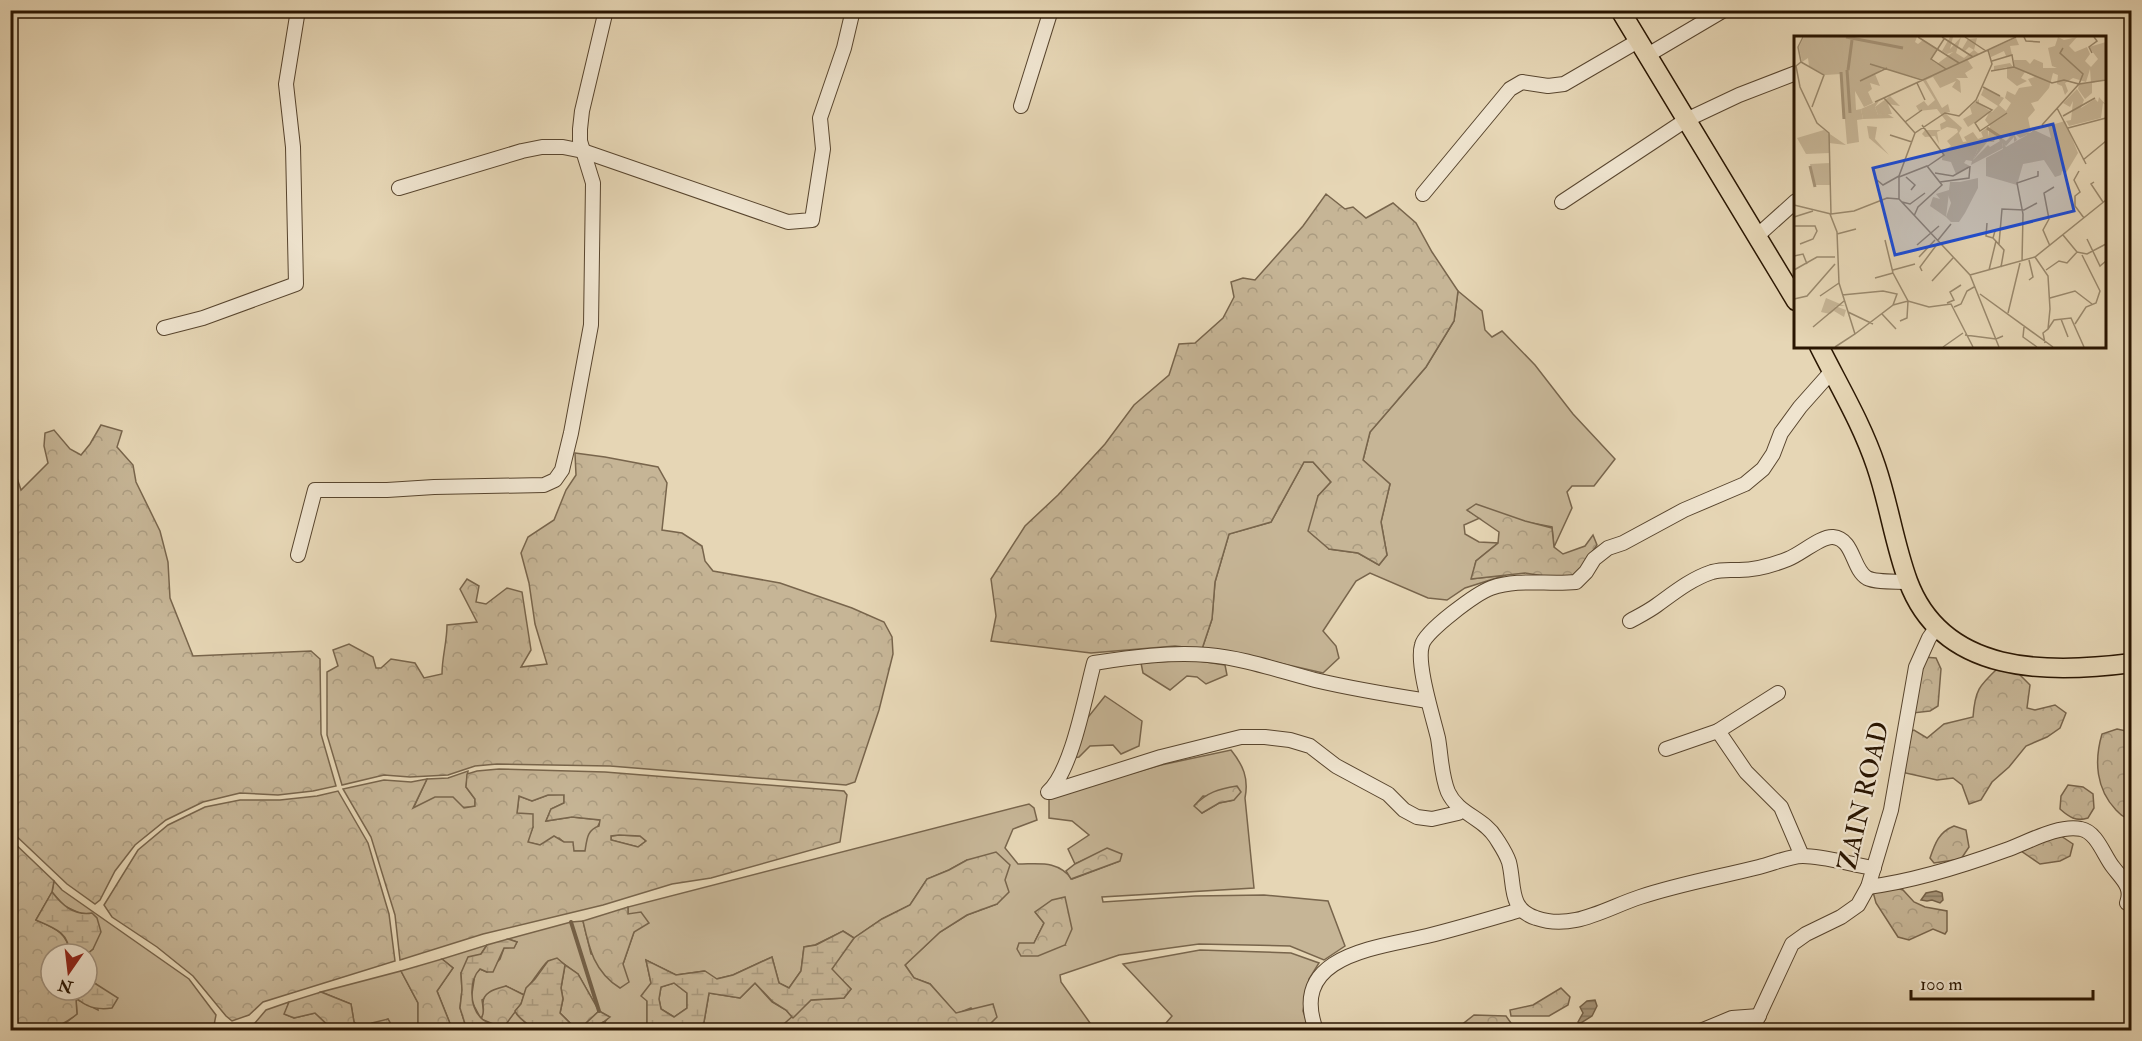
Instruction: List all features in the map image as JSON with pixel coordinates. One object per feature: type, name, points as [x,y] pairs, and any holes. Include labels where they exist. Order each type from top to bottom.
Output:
[{"type":"main road","points":[[1625,13],[1642,48],[1794,298]]},
{"type":"main road","points":[[1820,348],[1866,439],[1876,466],[1908,582],[1925,614],[1936,628],[1956,644],[1999,661],[2037,667],[2075,669],[2132,663]]},
{"type":"street","points":[[164,328],[203,318],[296,284],[292,147],[286,84],[298,10]]},
{"type":"street","points":[[298,555],[315,490],[544,485],[555,480],[562,470],[591,325],[593,183],[580,141],[582,111],[606,10]]},
{"type":"street","points":[[399,188],[542,147],[563,147],[583,151],[788,222],[812,220],[823,149],[820,118],[844,48],[852,10]]},
{"type":"street","points":[[1021,106],[1051,10]]},
{"type":"street","points":[[1423,194],[1510,89],[1522,82],[1548,86],[1564,84],[1724,10]]},
{"type":"street","points":[[1562,202],[1686,120],[1739,95],[1794,74]]},
{"type":"street","points":[[1758,236],[1794,203]]},
{"type":"street","points":[[1520,910],[1512,888],[1506,855],[1487,827],[1460,810],[1448,792],[1428,700],[1422,661],[1422,644],[1431,630],[1489,588],[1516,582],[1558,584],[1576,582],[1594,559],[1608,548],[1623,543],[1684,510],[1745,484],[1763,469],[1773,454],[1781,433],[1800,407],[1832,371]]},
{"type":"street","points":[[1630,621],[1674,591],[1711,572],[1768,566],[1791,558],[1826,538],[1833,537],[1847,544],[1865,577],[1908,582]]},
{"type":"street","name":"ZAIN ROAD","points":[[1752,1030],[1792,944],[1858,905],[1868,887],[1891,810],[1916,667],[1936,628]]},
{"type":"street","points":[[1428,700],[1373,692],[1209,655],[1147,656],[1094,663],[1066,764],[1054,787],[1048,792],[1173,754],[1241,737],[1265,736],[1310,746],[1336,765],[1388,795],[1404,810],[1417,817],[1432,819],[1458,813],[1460,810]]},
{"type":"street","points":[[1666,748],[1718,731],[1778,693]]},
{"type":"street","points":[[1718,731],[1746,772],[1781,807],[1802,856]]},
{"type":"street","points":[[1868,887],[1894,884],[2007,850],[2060,830],[2081,829],[2095,839],[2112,867],[2125,882],[2129,896],[2127,903]]},
{"type":"street","points":[[1316,1030],[1310,1011],[1310,998],[1316,981],[1331,966],[1362,950],[1459,928],[1520,910],[1538,919],[1569,922],[1659,891],[1802,856],[1874,868]]},
{"type":"street","points":[[1703,1030],[1732,1018],[1759,1016]]},
{"type":"green space","points":[[1326,194],[1345,209],[1353,207],[1366,218],[1393,203],[1416,223],[1458,291],[1454,321],[1426,367],[1370,432],[1363,460],[1390,484],[1381,522],[1387,555],[1379,565],[1358,553],[1329,549],[1308,531],[1318,496],[1331,482],[1313,462],[1304,462],[1271,522],[1229,534],[1215,582],[1212,619],[1202,649],[1175,646],[1091,653],[991,641],[996,616],[991,579],[1025,526],[1058,495],[1105,444],[1134,405],[1169,375],[1179,344],[1195,343],[1223,318],[1234,297],[1231,282],[1243,278],[1255,280],[1303,226]]},
{"type":"green space","points":[[1458,291],[1482,311],[1485,330],[1492,337],[1502,331],[1535,365],[1573,414],[1615,459],[1594,486],[1572,486],[1567,492],[1572,508],[1554,547],[1552,527],[1467,510],[1480,518],[1464,525],[1465,534],[1479,542],[1498,543],[1476,561],[1472,579],[1506,575],[1465,588],[1447,600],[1428,598],[1370,573],[1356,581],[1323,631],[1336,646],[1339,658],[1323,673],[1240,654],[1202,649],[1212,619],[1215,582],[1229,534],[1271,522],[1304,462],[1313,462],[1331,482],[1318,496],[1329,549],[1358,553],[1379,565],[1387,555],[1381,522],[1390,484],[1363,460],[1370,432],[1426,367],[1454,321]]},
{"type":"green space","points":[[101,425],[122,431],[117,447],[133,465],[136,482],[160,531],[168,562],[170,598],[193,656],[311,651],[320,659],[321,734],[336,786],[278,795],[240,793],[203,802],[166,820],[135,845],[115,871],[100,900],[95,904],[67,884],[11,831],[10,467],[14,469],[21,490],[48,463],[44,446],[45,433],[54,430],[70,449],[81,455]]},
{"type":"green space","points":[[575,453],[658,467],[667,483],[662,530],[682,533],[702,546],[705,561],[713,571],[780,583],[852,608],[884,622],[892,637],[893,654],[879,710],[855,782],[846,785],[610,766],[497,764],[475,766],[448,775],[410,777],[384,775],[342,785],[327,735],[327,672],[338,666],[333,650],[349,644],[373,657],[376,668],[381,668],[391,659],[415,663],[424,678],[442,674],[447,625],[477,622],[460,589],[467,579],[479,586],[476,602],[486,604],[507,588],[522,592],[531,650],[521,667],[547,664],[535,624],[529,583],[521,553],[528,537],[554,520],[566,490],[576,475]]},
{"type":"green space","points":[[1476,504],[1552,528],[1554,547],[1563,554],[1585,546],[1593,535],[1597,545],[1576,575],[1557,578],[1525,573],[1471,579],[1476,561],[1498,543],[1499,532],[1467,510]]},
{"type":"green space","points":[[1923,657],[1936,658],[1941,669],[1938,706],[1930,711],[1913,713]]},
{"type":"green space","points":[[1193,660],[1225,665],[1227,675],[1206,684],[1197,677],[1187,676],[1170,690],[1143,673],[1141,663]]},
{"type":"green space","points":[[1998,668],[2014,669],[2030,685],[2027,708],[2035,710],[2055,705],[2066,713],[2060,728],[2047,737],[2026,746],[2009,767],[1992,782],[1981,800],[1969,804],[1962,785],[1953,778],[1937,780],[1901,772],[1907,733],[1914,730],[1927,738],[1944,724],[1973,717],[1979,689]]},
{"type":"green space","points":[[1105,696],[1142,721],[1139,746],[1121,754],[1113,745],[1090,746],[1079,757],[1073,758],[1085,721]]},
{"type":"green space","points":[[2117,729],[2131,732],[2131,819],[2121,815],[2109,802],[2099,774],[2098,754],[2102,734]]},
{"type":"green space","points":[[1231,750],[1242,767],[1245,778],[1254,888],[1102,897],[1103,902],[1195,896],[1264,895],[1328,901],[1345,946],[1324,960],[1290,946],[1199,944],[1119,955],[1060,975],[1061,982],[1095,1030],[986,1030],[971,1008],[956,1014],[930,984],[914,978],[905,965],[940,932],[967,915],[997,904],[967,860],[927,879],[910,905],[882,919],[854,938],[843,931],[815,945],[804,947],[801,971],[789,988],[779,983],[772,957],[733,975],[716,979],[704,971],[676,975],[646,960],[651,983],[647,1001],[647,1024],[655,1030],[587,1030],[604,1023],[609,1017],[599,1011],[578,974],[557,959],[545,964],[524,995],[506,986],[482,1000],[484,1014],[481,1019],[471,1000],[475,974],[480,969],[487,972],[500,959],[504,948],[514,947],[517,942],[508,939],[571,922],[583,921],[591,954],[623,964],[634,932],[628,907],[1029,804],[1034,808],[1037,820],[1013,829],[1005,848],[1018,864],[1048,864],[1060,869],[1072,879],[1120,861],[1086,859],[1075,864],[1068,849],[1089,835],[1072,821],[1049,818],[1049,797],[1161,765]],"holes":[[[1203,796],[1234,800],[1219,803],[1202,813],[1195,805]],[[1035,912],[1065,945],[1034,943],[1044,923]]]},
{"type":"green space","points":[[499,769],[605,772],[844,791],[847,795],[840,842],[711,878],[672,884],[603,905],[483,934],[400,960],[395,915],[371,837],[343,789],[384,780],[411,782],[427,779],[413,808],[435,797],[453,797],[464,808],[475,806],[475,799],[466,787],[467,774]],"holes":[[[548,795],[564,795],[564,803],[551,809],[546,821],[572,817],[600,820],[599,826],[588,836],[585,851],[574,851],[573,842],[564,842],[554,836],[540,845],[528,842],[533,827],[533,814],[517,813],[519,796],[532,801]],[[611,836],[640,836],[646,841],[638,847],[611,840]]]},
{"type":"green space","points":[[468,771],[466,787],[475,799],[475,807],[413,809],[427,779],[448,778]]},
{"type":"green space","points":[[2068,785],[2083,787],[2093,794],[2094,808],[2088,818],[2073,818],[2060,809],[2061,796]]},
{"type":"green space","points":[[1237,786],[1241,792],[1234,800],[1219,803],[1202,813],[1194,806],[1214,792]]},
{"type":"green space","points":[[338,791],[368,843],[389,914],[395,961],[263,1002],[249,1015],[232,1021],[193,976],[157,947],[112,917],[104,905],[138,850],[168,825],[205,807],[240,800],[280,800]]},
{"type":"green space","points":[[564,794],[564,803],[551,809],[546,821],[572,817],[601,820],[585,851],[574,851],[559,838],[540,845],[527,842],[533,827],[517,813],[519,796],[532,801],[548,795]]},
{"type":"green space","points":[[1954,826],[1966,830],[1969,847],[1961,859],[1934,863],[1930,858],[1936,843],[1945,831]]},
{"type":"green space","points":[[611,836],[640,836],[646,841],[638,847],[611,840]]},
{"type":"green space","points":[[2061,836],[2073,844],[2070,856],[2060,861],[2040,864],[2021,851],[2024,845]]},
{"type":"green space","points":[[10,839],[54,881],[52,892],[36,920],[59,932],[67,942],[39,942],[39,1002],[76,1002],[77,1014],[61,1025],[46,1029],[11,1030]]},
{"type":"green space","points":[[1107,848],[1122,854],[1120,861],[1071,879],[1066,871]]},
{"type":"green space","points":[[996,852],[1010,865],[1005,880],[1009,892],[997,904],[967,915],[940,932],[905,965],[914,978],[930,984],[956,1013],[993,1004],[997,1017],[986,1030],[777,1030],[811,1000],[844,998],[851,989],[831,969],[854,938],[882,919],[910,905],[927,879],[967,860]]},
{"type":"green space","points":[[54,881],[62,890],[189,979],[216,1015],[213,1030],[108,1030],[63,1025],[77,1014],[76,1002],[82,1002],[98,1010],[99,942],[91,942],[84,915],[64,906],[52,892]]},
{"type":"green space","points":[[1887,885],[1903,890],[1914,902],[1925,907],[1947,911],[1945,934],[1933,929],[1909,940],[1898,937],[1876,903],[1873,892]]},
{"type":"green space","points":[[52,892],[74,911],[92,913],[97,918],[101,932],[96,942],[68,942],[59,931],[36,920]]},
{"type":"green space","points":[[1065,897],[1072,929],[1065,945],[1038,956],[1021,956],[1017,949],[1019,943],[1034,943],[1044,923],[1035,912],[1052,900]]},
{"type":"green space","points":[[628,907],[628,914],[641,912],[649,923],[634,932],[623,964],[629,982],[620,988],[611,982],[598,967],[590,950],[583,921]]},
{"type":"green space","points":[[843,931],[854,938],[832,969],[851,989],[844,998],[811,1000],[793,1018],[755,983],[740,998],[709,993],[704,1022],[699,1030],[655,1030],[647,1024],[647,1001],[641,996],[651,983],[646,960],[676,975],[705,971],[717,979],[733,975],[772,957],[779,983],[789,988],[801,971],[804,947],[816,945]],"holes":[[[674,983],[687,993],[687,1008],[674,1017],[661,1009],[659,999],[661,987]]]},
{"type":"green space","points":[[508,939],[517,942],[514,948],[504,948],[493,972],[480,969],[472,986],[474,1007],[477,1013],[483,1020],[504,1030],[467,1030],[460,1008],[461,973],[468,957],[481,954],[487,945]]},
{"type":"green space","points":[[487,945],[461,973],[460,1008],[467,1030],[456,1030],[451,1026],[437,991],[453,968],[442,959]]},
{"type":"green space","points":[[1200,950],[1291,953],[1319,963],[1309,979],[1303,1011],[1310,1030],[1160,1030],[1172,1016],[1123,964]]},
{"type":"green space","points":[[557,958],[565,965],[560,1013],[571,1024],[585,1024],[599,1011],[610,1017],[602,1023],[583,1030],[563,1031],[533,1030],[519,1017],[515,1011],[521,1004],[526,988],[548,961]]},
{"type":"green space","points":[[442,959],[453,968],[437,991],[451,1026],[456,1030],[418,1030],[418,1003],[401,971]]},
{"type":"green space","points":[[565,965],[578,974],[599,1011],[585,1024],[571,1024],[560,1013]]},
{"type":"green space","points":[[401,971],[418,1003],[418,1030],[394,1030],[388,1019],[365,1030],[354,1022],[351,1004],[321,992]]},
{"type":"green space","points":[[674,983],[687,993],[687,1008],[674,1017],[661,1009],[659,999],[661,987]]},
{"type":"green space","points":[[755,983],[772,1002],[786,1010],[793,1018],[777,1030],[699,1030],[704,1022],[709,993],[740,998]]},
{"type":"green space","points":[[99,986],[118,998],[112,1008],[87,1005],[82,1002],[99,1002]]},
{"type":"green space","points":[[506,986],[524,995],[521,1004],[503,1028],[481,1019],[485,996],[491,991]]},
{"type":"green space","points":[[1561,988],[1570,997],[1568,1005],[1549,1016],[1511,1016],[1510,1010],[1533,1005]]},
{"type":"green space","points":[[321,992],[351,1004],[354,1022],[364,1030],[331,1028],[315,1013],[294,1018],[284,1014],[289,1002]]},
{"type":"green space","points":[[289,1002],[285,1014],[294,1018],[315,1013],[331,1028],[350,1030],[249,1030],[266,1010]]},
{"type":"green space","points":[[515,1011],[533,1030],[504,1030],[503,1028]]},
{"type":"green space","points":[[1474,1015],[1506,1016],[1516,1030],[1457,1030]]},
{"type":"green space","points":[[388,1019],[394,1030],[364,1030],[372,1023]]},
{"type":"shaded area","points":[[1936,891],[1942,893],[1943,900],[1940,903],[1921,900],[1926,893]]},
{"type":"shaded area","points":[[1595,1000],[1597,1006],[1592,1016],[1581,1023],[1578,1022],[1583,1013],[1580,1007],[1587,1001]]},
{"type":"waterway","points":[[571,922],[599,1011]]},
{"type":"waterway","points":[[604,1023],[606,1030]]}]
